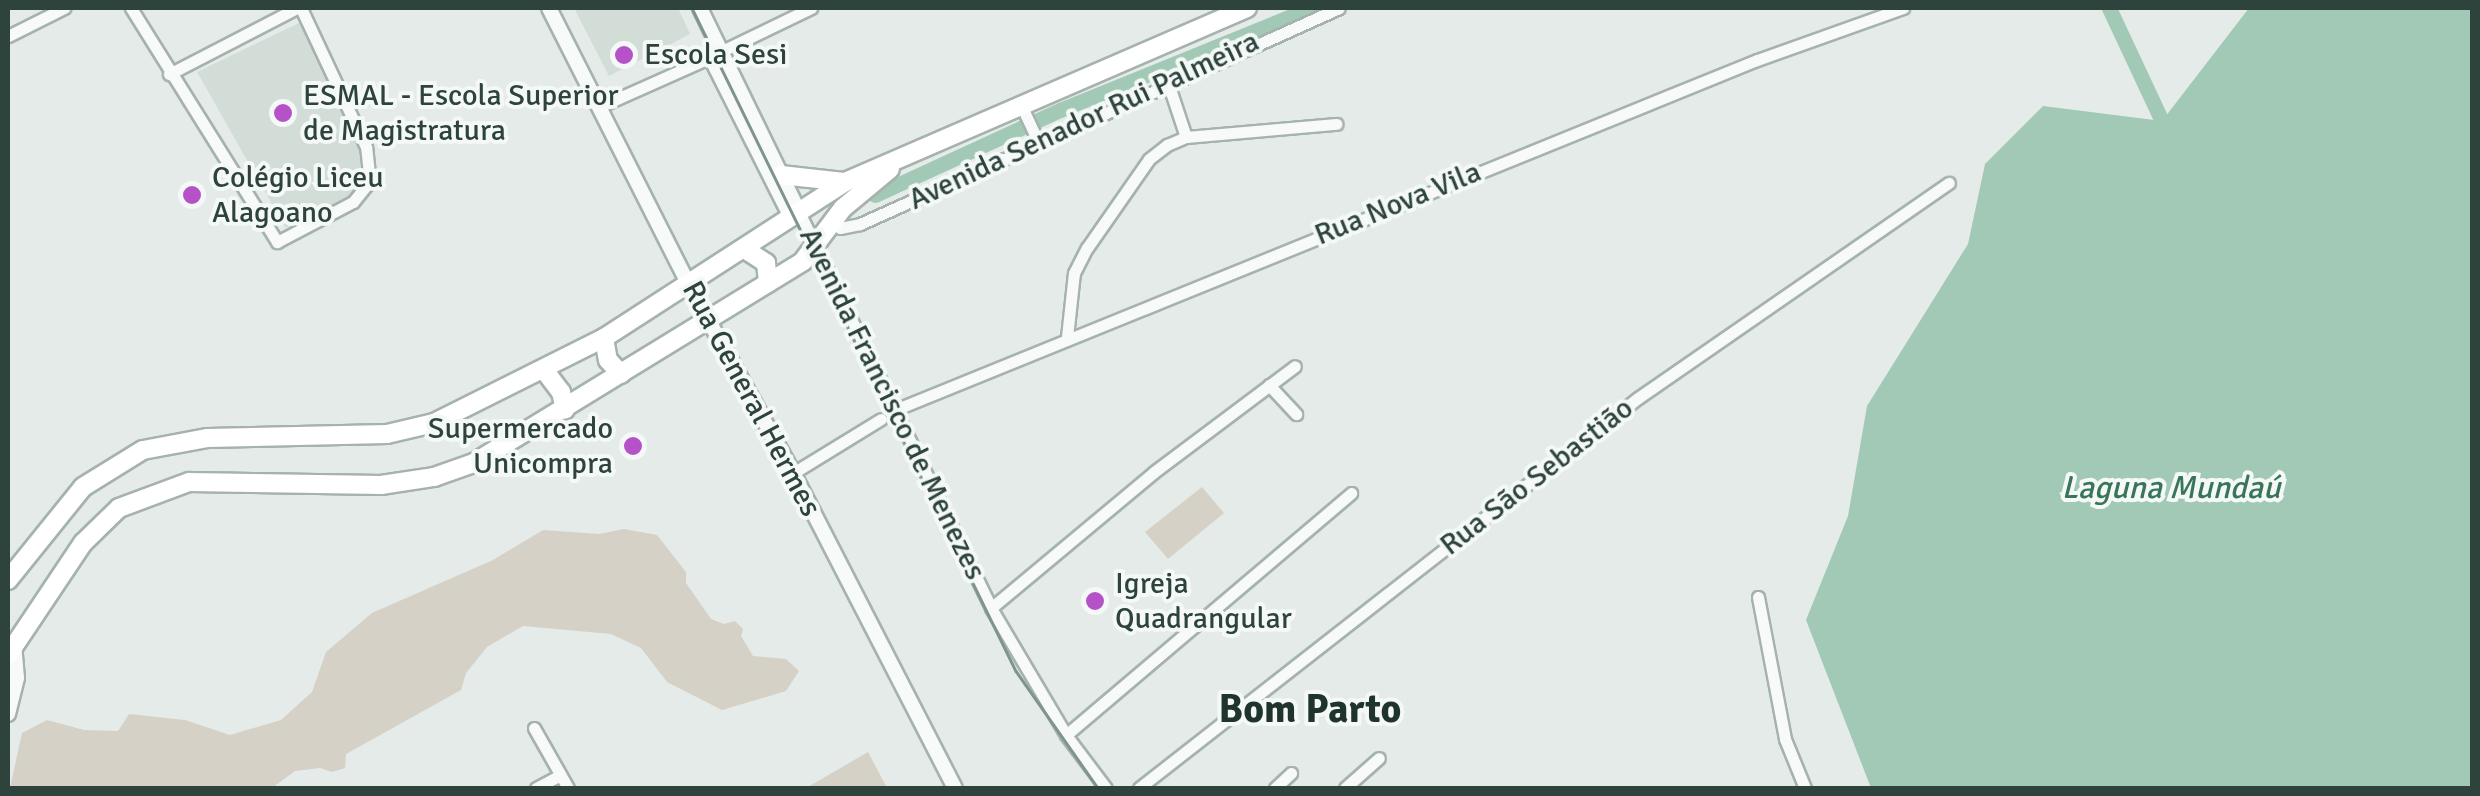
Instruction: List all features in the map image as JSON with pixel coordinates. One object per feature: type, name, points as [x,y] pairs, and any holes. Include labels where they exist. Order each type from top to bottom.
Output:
[{"type":"main road","points":[[8,580],[83,487],[143,450],[208,438],[354,437],[412,430],[546,371],[604,338],[746,250],[845,182],[1024,111],[1248,8]]},
{"type":"main road","points":[[11,650],[83,543],[119,508],[142,496],[189,482],[381,484],[449,473],[564,410],[768,282],[816,248],[831,221],[910,153]]},
{"type":"main road","points":[[781,176],[845,182]]},
{"type":"main road","points":[[746,250],[766,263],[768,282]]},
{"type":"main road","points":[[604,338],[608,360],[622,374]]},
{"type":"main road","points":[[546,371],[561,392],[564,410]]},
{"type":"main road","points":[[8,594],[34,544]]},
{"type":"main road","points":[[8,625],[11,650]]},
{"type":"street","points":[[8,36],[64,8]]},
{"type":"street","points":[[132,8],[169,74],[273,240],[282,241],[353,202],[367,185],[366,147],[300,8],[169,74]]},
{"type":"street","name":"Rua General Hermes","points":[[549,8],[708,322],[793,472],[955,788]]},
{"type":"street","name":"Avenida Francisco de Menezes","points":[[700,8],[716,54],[781,176],[794,215],[816,248],[897,409],[991,608],[1066,736],[1106,788]]},
{"type":"street","points":[[601,106],[811,8]]},
{"type":"street","name":"Avenida Senador Rui Palmeira","points":[[831,221],[848,229],[1036,138],[1339,8]]},
{"type":"street","name":"Rua Nova Vila","points":[[897,409],[1798,44],[1902,8]]},
{"type":"street","points":[[716,54],[794,215]]},
{"type":"street","points":[[1168,83],[1186,137]]},
{"type":"street","points":[[1024,111],[1036,138]]},
{"type":"street","points":[[1067,338],[1074,274],[1086,248],[1149,159],[1186,137],[1336,124]]},
{"type":"street","name":"Rua São Sebastião","points":[[1138,788],[1638,398],[1950,183]]},
{"type":"street","points":[[991,608],[1154,472],[1295,366]]},
{"type":"street","points":[[1269,385],[1296,414]]},
{"type":"street","points":[[793,472],[881,419]]},
{"type":"street","points":[[1066,736],[1350,493]]},
{"type":"street","points":[[1758,597],[1785,739],[1805,788]]},
{"type":"street","points":[[8,714],[16,678],[11,650]]},
{"type":"street","points":[[534,728],[568,788]]},
{"type":"street","points":[[1344,788],[1379,758]]},
{"type":"street","points":[[1278,788],[1291,773]]},
{"type":"street","points":[[536,788],[560,775]]},
{"type":"shaded area","name":"Escola Sesi","points":[[574,8],[678,8],[690,34],[609,76]]},
{"type":"shaded area","name":"ESMAL - Escola Superior de Magistratura","points":[[303,21],[366,154],[363,187],[352,199],[302,229],[285,227],[197,72]]},
{"type":"shaded area","points":[[1202,487],[1224,513],[1168,559],[1145,532]]},
{"type":"shaded area","points":[[624,529],[657,535],[686,572],[686,583],[711,619],[724,624],[735,621],[743,629],[741,636],[753,656],[786,659],[799,671],[786,691],[722,710],[667,682],[641,648],[611,634],[523,626],[487,647],[466,673],[461,690],[346,754],[345,768],[332,772],[320,768],[295,771],[272,788],[10,788],[22,733],[47,720],[84,730],[118,731],[129,714],[185,720],[230,735],[281,720],[312,692],[326,652],[372,613],[493,560],[543,530],[599,534]]},
{"type":"shaded area","points":[[868,752],[887,788],[806,788]]},
{"type":"water","name":"Laguna Mundaú","points":[[2249,8],[2472,8],[2472,788],[1871,788],[1806,620],[1848,516],[1867,406],[1968,244],[1985,164],[2043,106],[2162,121]]},
{"type":"waterway","points":[[875,195],[1060,110],[1311,8]]},
{"type":"waterway","points":[[2109,8],[2162,121]]},
{"type":"tram line","points":[[692,8],[1016,671],[1098,788]]},
{"type":"place","name":"Escola Sesi","points":[[624,55]]},
{"type":"place","name":"ESMAL - Escola Superior de Magistratura","points":[[283,113]]},
{"type":"place","name":"Colégio Liceu Alagoano","points":[[192,195]]},
{"type":"place","name":"Supermercado Unicompra","points":[[633,446]]},
{"type":"place","name":"Igreja Quadrangular","points":[[1095,601]]},
{"type":"district","name":"Bom Parto","points":[[1310,709]]}]
